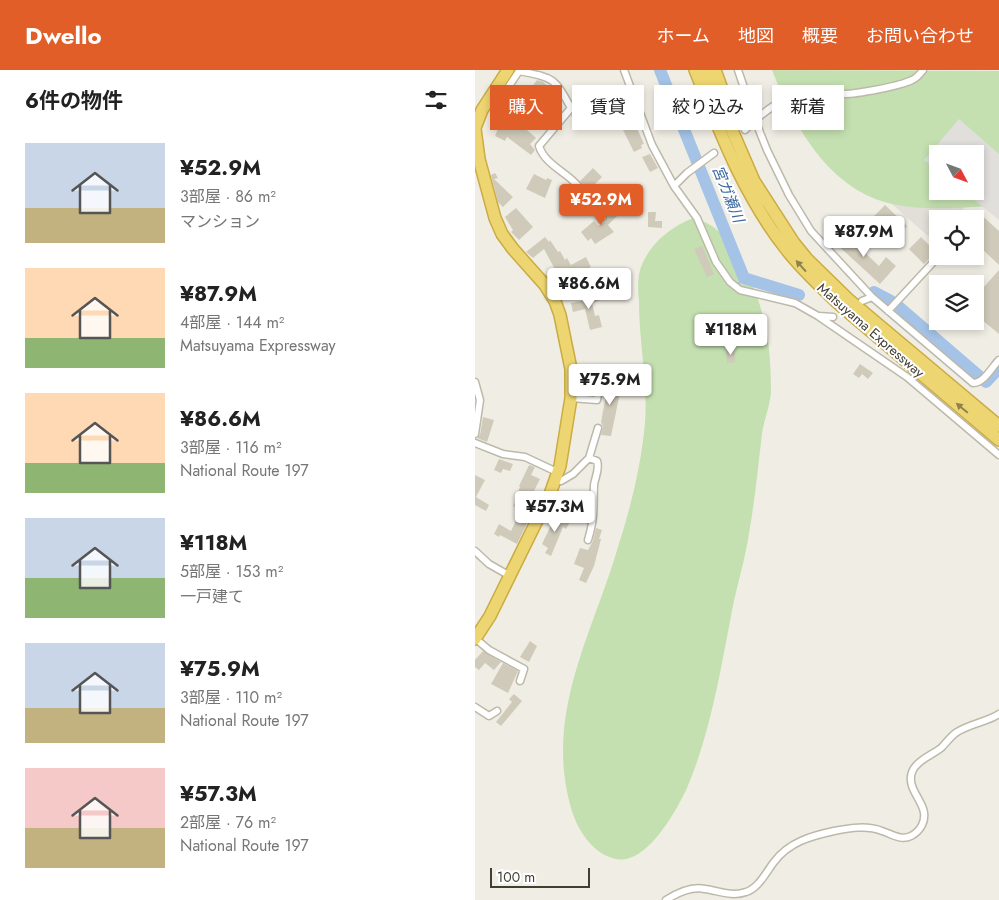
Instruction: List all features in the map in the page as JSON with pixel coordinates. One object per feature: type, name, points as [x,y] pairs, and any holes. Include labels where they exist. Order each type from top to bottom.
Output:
[{"type":"highway","points":[[687,70],[727,154],[745,186]]},
{"type":"highway","name":"Matsuyama Expressway","points":[[695,70],[718,128],[745,186],[785,249],[841,306],[999,440]]},
{"type":"highway","name":"Matsuyama Expressway","points":[[706,70],[754,181],[793,243],[824,276],[872,320],[999,426]]},
{"type":"highway","points":[[715,70],[771,209]]},
{"type":"highway","points":[[498,85],[504,72]]},
{"type":"highway","points":[[475,639],[490,616],[550,494],[556,476],[571,398],[571,369],[560,315],[555,301],[545,285],[513,250],[502,234],[495,218],[479,159],[475,128],[481,110],[490,98]]},
{"type":"street","points":[[624,70],[652,145],[673,186],[697,218],[716,262],[730,282],[740,290],[795,303],[818,316],[907,377],[999,455]]},
{"type":"street","points":[[738,70],[743,85]]},
{"type":"street","points":[[762,114],[781,101],[806,93],[823,91],[854,94],[911,81],[923,70]]},
{"type":"street","points":[[510,85],[519,71],[549,77],[557,85]]},
{"type":"street","points":[[562,92],[571,108],[562,119]]},
{"type":"street","points":[[552,130],[539,146],[541,152],[557,169],[573,180],[603,217]]},
{"type":"street","points":[[760,130],[789,195],[811,231],[872,297],[973,383],[982,380],[999,360]]},
{"type":"street","points":[[673,186],[687,173],[714,154]]},
{"type":"street","points":[[888,311],[931,265]]},
{"type":"street","points":[[862,301],[872,297]]},
{"type":"street","points":[[818,316],[833,317]]},
{"type":"street","points":[[571,398],[597,400],[602,373]]},
{"type":"street","points":[[475,382],[480,400],[475,434]]},
{"type":"street","points":[[475,443],[503,454],[525,457],[561,481],[573,474],[589,458],[598,428]]},
{"type":"street","points":[[587,540],[594,519],[594,483],[599,465],[589,458]]},
{"type":"street","points":[[475,551],[489,564],[510,576]]},
{"type":"street","points":[[475,639],[489,650],[524,669],[520,681]]},
{"type":"street","points":[[475,707],[489,716],[497,711]]},
{"type":"street","points":[[666,900],[675,894],[693,889],[704,888],[731,894],[747,892],[753,889],[775,861],[789,848],[812,836],[867,827],[899,838],[911,836],[920,828],[925,818],[925,810],[911,781],[912,771],[920,762],[941,748],[957,732],[988,721],[999,714]]},
{"type":"shaded area","points":[[959,119],[999,154],[999,220],[974,200],[984,200],[984,145],[937,145]]},
{"type":"shaded area","points":[[929,154],[929,164],[924,160]]},
{"type":"shaded area","points":[[867,182],[929,190],[929,200],[968,201],[962,210],[929,210],[929,237]]},
{"type":"green space","points":[[772,70],[999,71],[999,206],[943,208],[902,206],[866,195],[847,183],[830,168],[801,130],[844,130],[844,85],[778,85]]},
{"type":"green space","points":[[691,219],[705,222],[719,231],[731,245],[750,279],[763,315],[769,352],[771,392],[762,434],[745,554],[702,746],[687,788],[676,809],[659,834],[638,854],[627,859],[616,859],[607,856],[593,846],[577,824],[571,808],[564,773],[563,740],[567,707],[575,675],[623,532],[641,455],[646,408],[638,293],[640,271],[649,251],[655,244],[675,227]]},
{"type":"building","points":[[537,80],[547,85],[533,85]]},
{"type":"building","points":[[498,130],[527,130],[536,138],[530,144],[535,150],[531,155],[507,137],[505,141],[495,136]]},
{"type":"building","points":[[623,130],[638,130],[644,144],[641,145],[642,148],[634,152]]},
{"type":"building","points":[[650,154],[658,168],[650,172],[642,157]]},
{"type":"building","points":[[593,168],[602,177],[589,190],[580,181]]},
{"type":"building","points":[[495,173],[498,178],[494,179],[513,197],[503,207],[498,202],[491,175]]},
{"type":"building","points":[[534,174],[546,180],[547,178],[552,180],[545,198],[526,189]]},
{"type":"building","points":[[607,199],[618,215],[608,225],[614,232],[595,244],[591,238],[588,241],[581,232],[594,221],[598,226],[606,221],[609,215],[601,206]]},
{"type":"building","points":[[885,205],[907,226],[896,238],[873,217]]},
{"type":"building","points":[[516,208],[533,227],[519,240],[511,232],[513,230],[505,217]]},
{"type":"building","points":[[648,212],[656,212],[655,221],[662,221],[662,228],[648,227]]},
{"type":"building","points":[[984,217],[999,231],[999,265],[984,251]]},
{"type":"building","points":[[841,230],[879,266],[886,257],[896,266],[880,284],[832,240]]},
{"type":"building","points":[[545,237],[549,242],[550,240],[558,252],[560,251],[565,260],[567,258],[571,265],[586,257],[591,267],[587,269],[588,271],[577,277],[578,280],[565,288],[544,249],[533,258],[526,252]]},
{"type":"building","points":[[921,237],[929,245],[929,259],[924,264],[909,249]]},
{"type":"building","points":[[702,246],[714,274],[707,277],[694,249]]},
{"type":"building","points":[[999,270],[999,334],[984,322],[984,287]]},
{"type":"building","points":[[596,292],[597,297],[603,296],[604,299],[592,303],[595,316],[599,315],[602,327],[590,330],[585,309],[573,312],[571,303],[591,299],[589,294]]},
{"type":"building","points":[[734,348],[735,362],[727,363],[726,349]]},
{"type":"building","points":[[860,364],[873,373],[868,379],[862,374],[859,378],[853,374]]},
{"type":"building","points":[[610,374],[617,374],[615,387],[621,388],[611,436],[601,435],[603,427],[601,422]]},
{"type":"building","points":[[483,417],[494,420],[487,442],[477,438],[480,435]]},
{"type":"building","points":[[499,459],[513,464],[510,471],[503,469],[501,473],[494,470]]},
{"type":"building","points":[[529,465],[535,467],[531,475],[540,479],[530,499],[537,503],[517,544],[494,534],[499,524],[511,531],[521,510],[513,506],[519,494],[517,494],[519,486]]},
{"type":"building","points":[[475,475],[485,480],[476,497],[489,505],[486,511],[475,505]]},
{"type":"building","points":[[556,515],[571,520],[566,529],[563,527],[551,556],[545,553],[548,548],[542,544]]},
{"type":"building","points":[[596,528],[602,530],[599,539],[601,539],[594,566],[586,583],[579,580],[584,568],[574,564],[580,548],[588,550],[593,541]]},
{"type":"building","points":[[530,641],[537,646],[529,662],[520,657]]},
{"type":"building","points":[[483,651],[501,662],[494,670],[485,663],[479,670],[475,667],[475,660]]},
{"type":"building","points":[[503,663],[518,671],[508,693],[491,684]]},
{"type":"building","points":[[514,694],[522,701],[501,726],[496,722],[512,702],[509,699]]},
{"type":"waterway","name":"宮ガ瀬川","points":[[660,70],[744,278],[799,295]]},
{"type":"waterway","points":[[737,285],[744,278]]},
{"type":"waterway","name":"宮ガ瀬川","points":[[874,292],[891,301]]},
{"type":"waterway","name":"宮ガ瀬川","points":[[899,307],[986,382],[999,368]]}]
